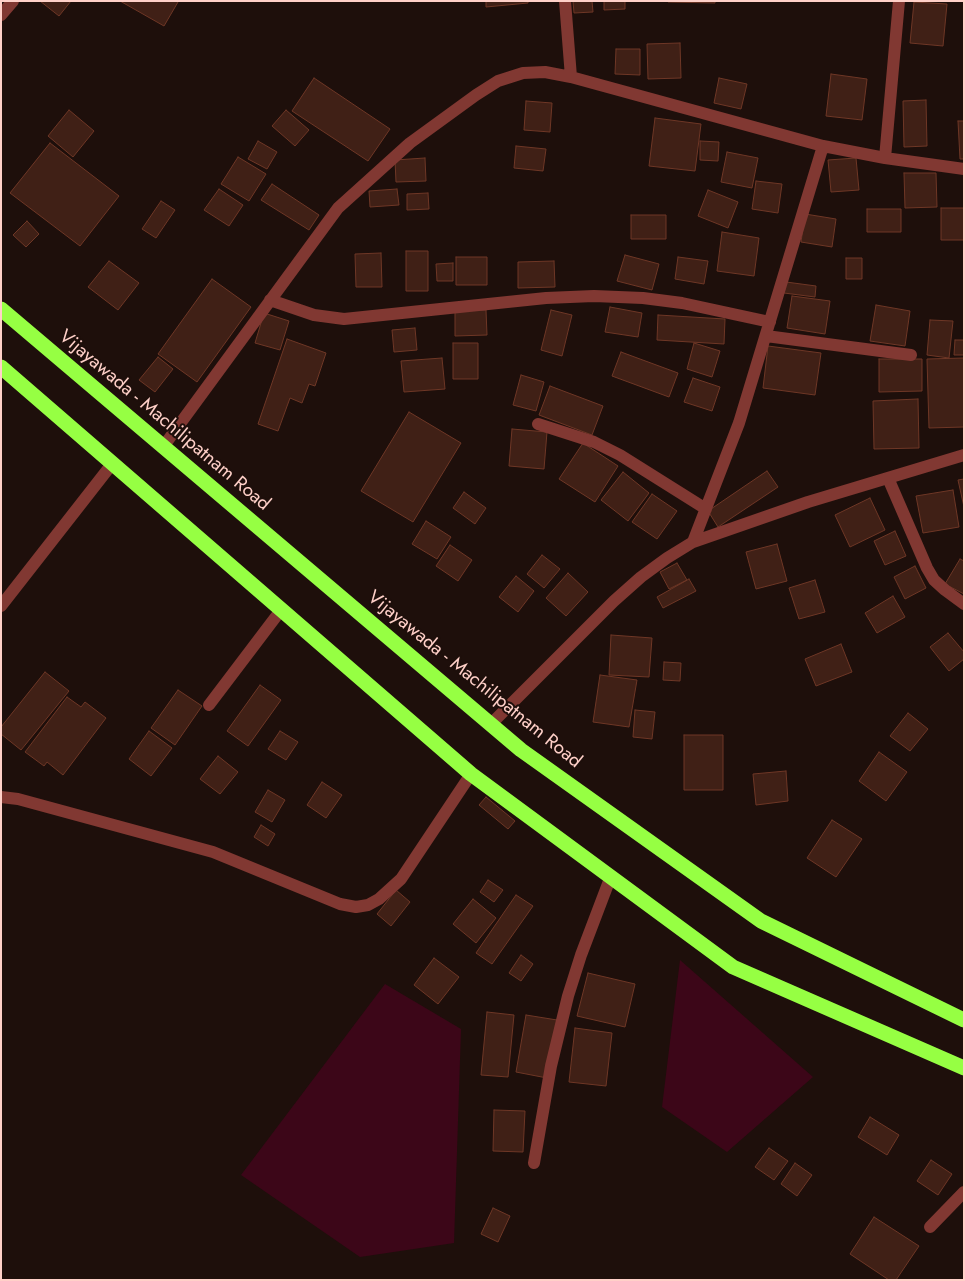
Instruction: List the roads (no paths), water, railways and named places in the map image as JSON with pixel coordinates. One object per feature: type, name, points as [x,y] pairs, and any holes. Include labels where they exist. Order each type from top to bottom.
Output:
[{"type":"highway","name":"Vijayawada - Machilipatnam Road","points":[[1,309],[521,750],[762,921],[964,1020]]},
{"type":"highway","points":[[1,367],[471,774],[733,967],[964,1068]]},
{"type":"street","points":[[1,15],[13,1]]},
{"type":"street","points":[[565,1],[571,77]]},
{"type":"street","points":[[885,158],[899,1]]},
{"type":"street","points":[[163,447],[338,208],[410,143],[498,80],[524,72],[545,72],[571,77],[823,146],[885,158],[964,169]]},
{"type":"street","points":[[693,542],[739,423],[823,146]]},
{"type":"street","points":[[270,300],[314,315],[344,319],[546,298],[594,296],[682,303],[770,322]]},
{"type":"street","points":[[766,336],[911,355]]},
{"type":"street","points":[[538,424],[594,442],[620,455],[706,509]]},
{"type":"street","points":[[491,724],[614,601],[648,572],[693,542],[808,502],[964,455]]},
{"type":"street","points":[[1,606],[112,464]]},
{"type":"street","points":[[888,478],[934,580],[964,604]]},
{"type":"street","points":[[209,705],[281,610]]},
{"type":"street","points":[[1,797],[18,799],[213,852],[340,904],[356,907],[368,905],[379,900],[401,879],[471,774]]},
{"type":"street","points":[[534,1163],[551,1066],[568,996],[581,954],[611,876]]},
{"type":"street","points":[[930,1226],[964,1192]]}]
